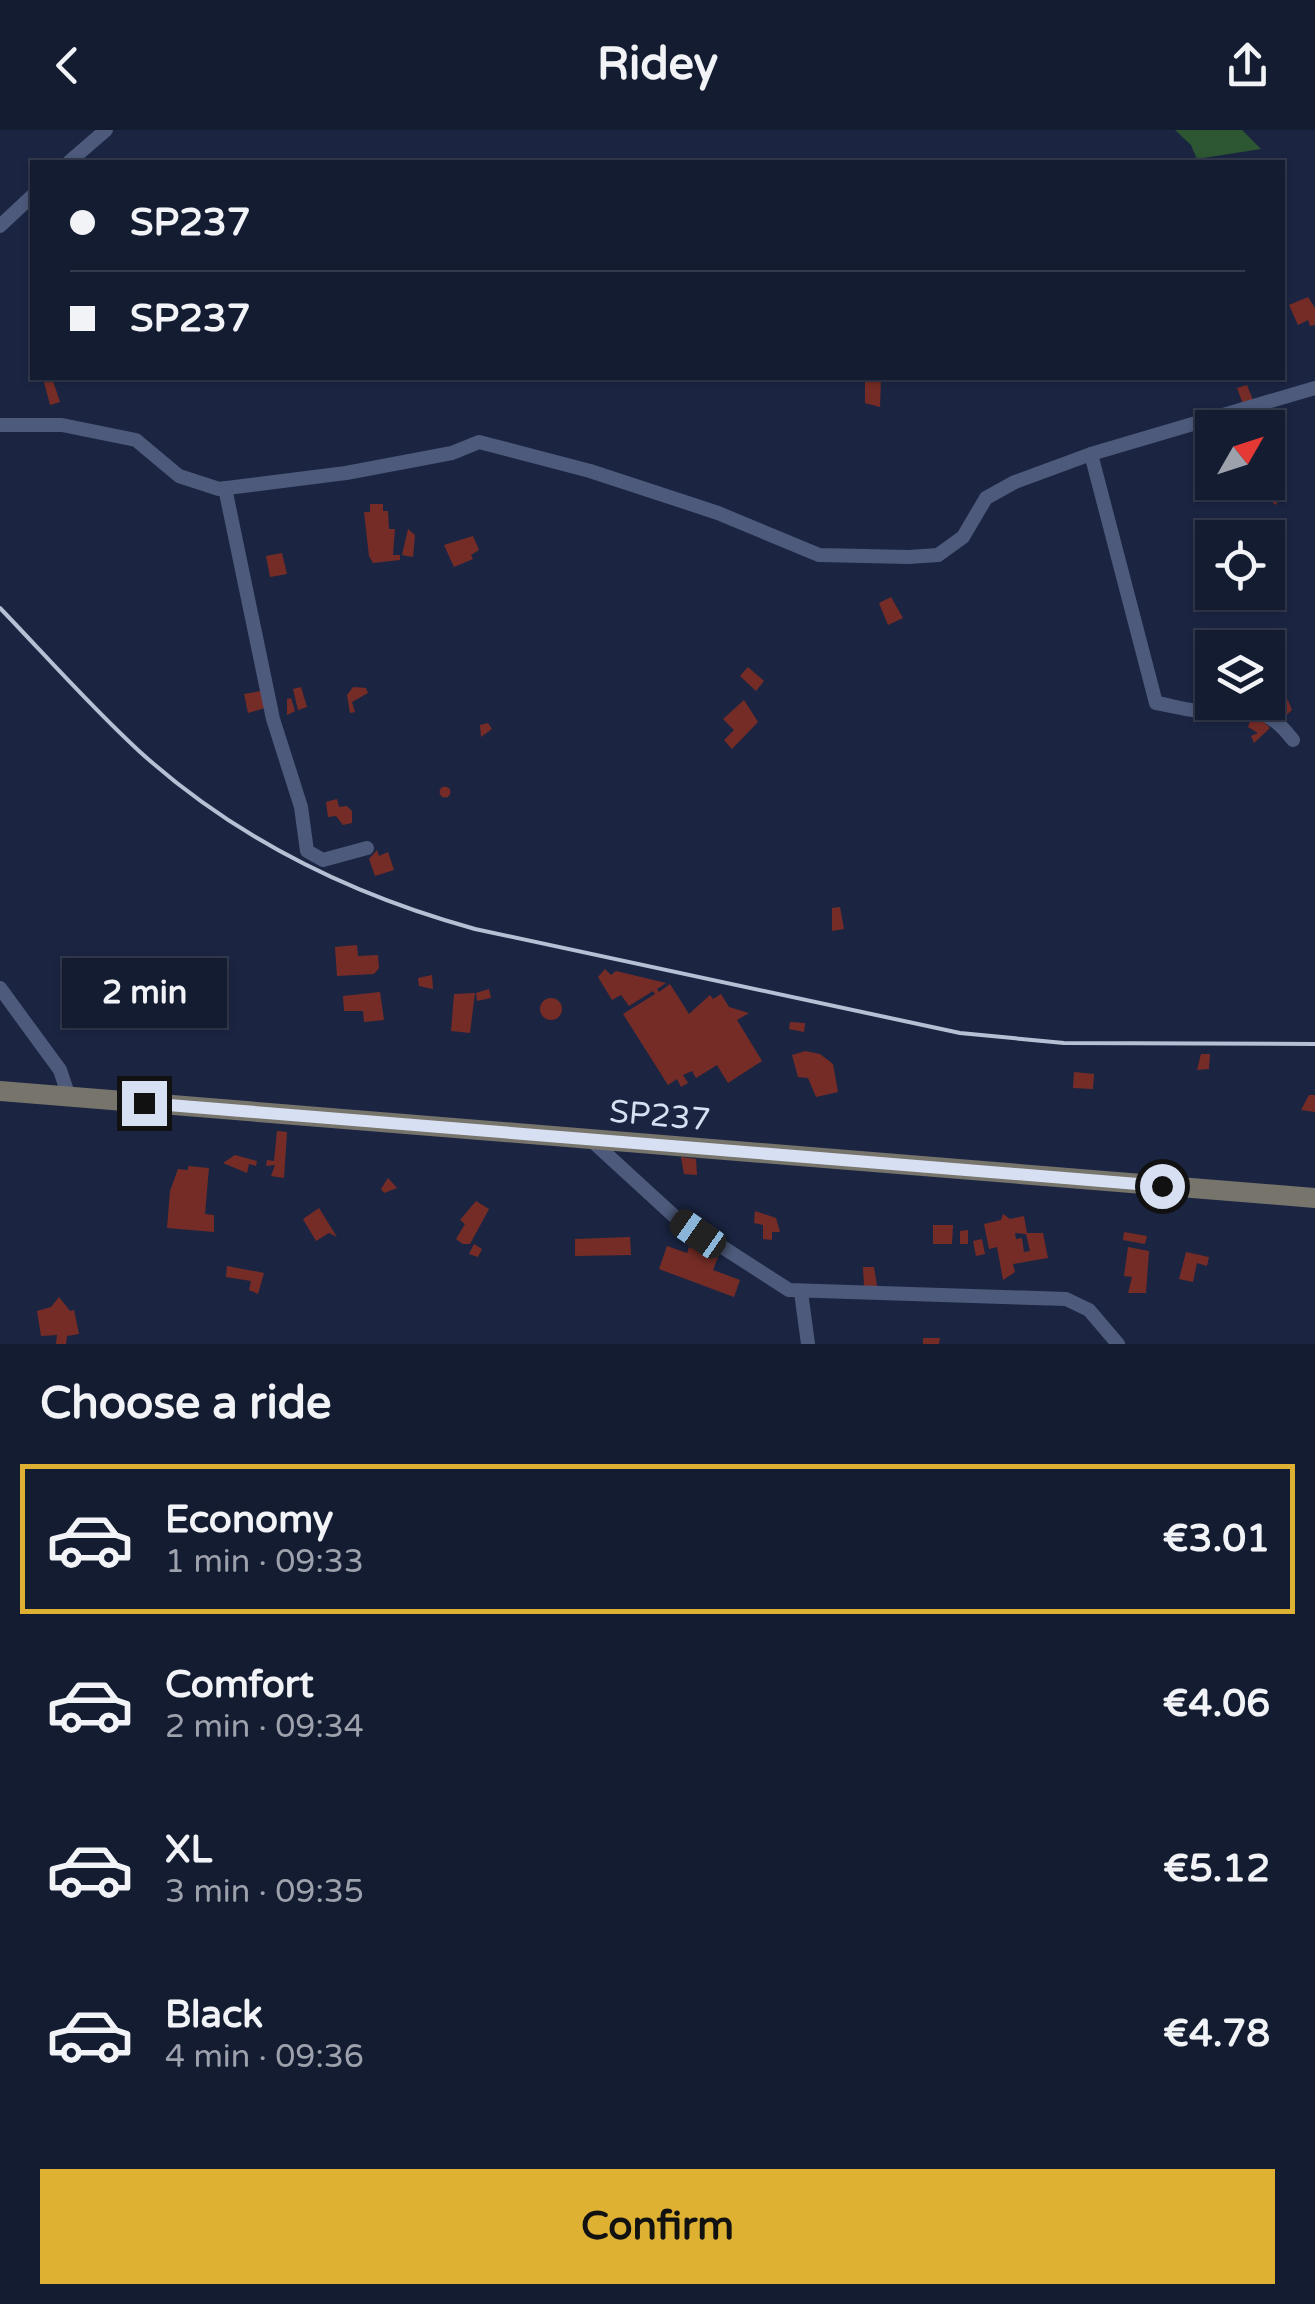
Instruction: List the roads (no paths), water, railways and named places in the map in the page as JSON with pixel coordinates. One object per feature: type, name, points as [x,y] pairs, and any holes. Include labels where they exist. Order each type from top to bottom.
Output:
[{"type":"main road","name":"SP237","points":[[0,1092],[1315,1198]]},
{"type":"street","points":[[71,160],[106,130]]},
{"type":"street","points":[[0,226],[30,198]]},
{"type":"street","points":[[0,425],[62,426],[136,440],[179,476],[224,488],[346,474],[452,453],[480,442],[590,471],[718,513],[819,555],[909,557],[938,555],[963,537],[986,498],[1015,482],[1090,454],[1315,388]]},
{"type":"street","points":[[1090,454],[1156,703],[1212,712],[1240,708],[1278,721],[1293,740]]},
{"type":"street","points":[[224,488],[272,719],[300,807],[307,851],[323,860],[367,848]]},
{"type":"street","points":[[0,988],[60,1070],[69,1096]]},
{"type":"street","points":[[590,1139],[674,1216],[776,1284],[800,1292],[1066,1299],[1089,1310],[1118,1344]]},
{"type":"street","points":[[800,1292],[808,1344]]},
{"type":"railway","points":[[0,608],[139,751],[215,811],[296,860],[429,915],[475,929],[960,1033],[1064,1043],[1315,1044]]}]
